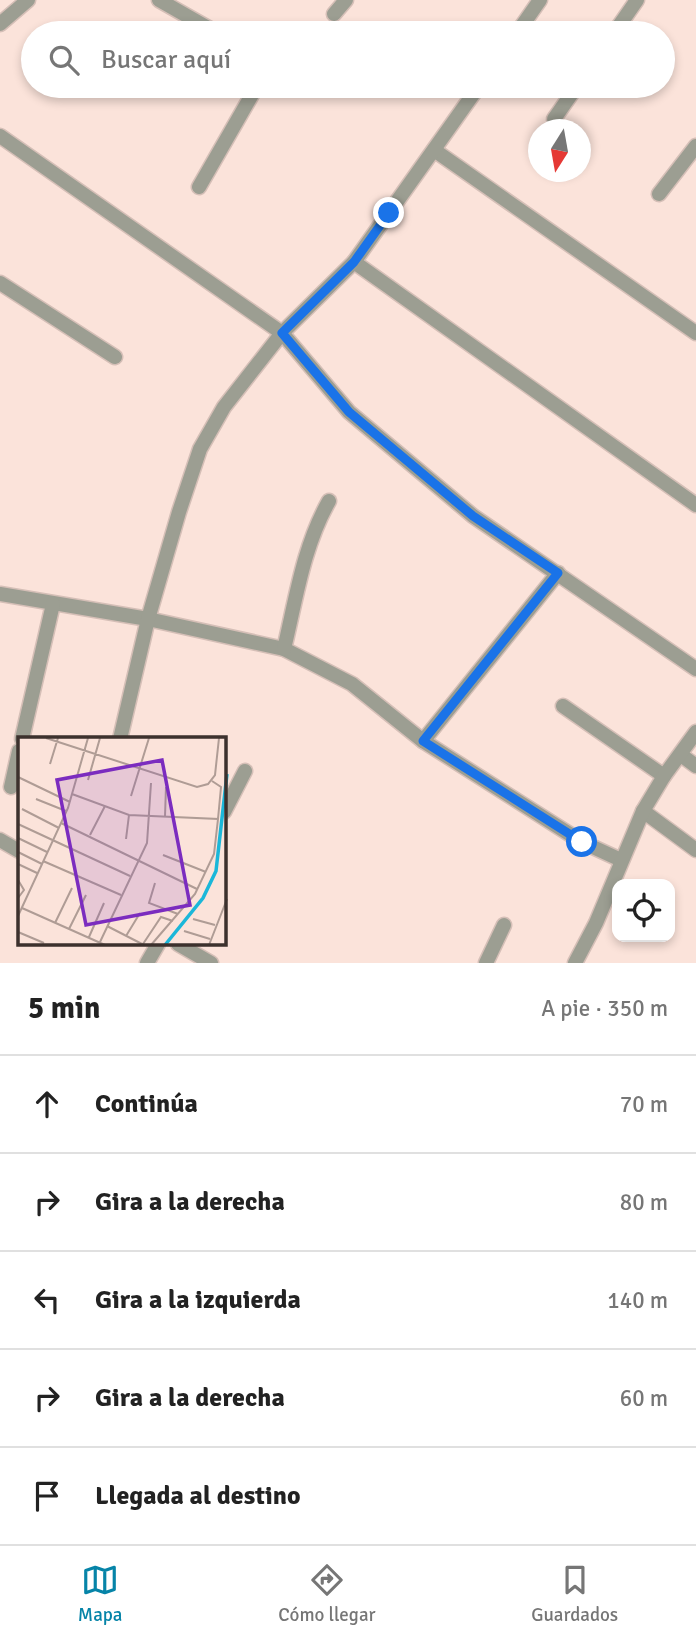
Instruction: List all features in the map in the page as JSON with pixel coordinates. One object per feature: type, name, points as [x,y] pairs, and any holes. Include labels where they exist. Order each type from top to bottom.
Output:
[{"type":"street","points":[[0,24],[27,0]]},
{"type":"street","points":[[159,0],[196,21]]},
{"type":"street","points":[[334,14],[346,0]]},
{"type":"street","points":[[525,21],[540,0]]},
{"type":"street","points":[[622,21],[637,0]]},
{"type":"street","points":[[199,187],[250,98]]},
{"type":"street","points":[[120,737],[148,619],[178,512],[200,449],[224,407],[282,333],[354,262],[471,98]]},
{"type":"street","points":[[554,119],[569,98]]},
{"type":"street","points":[[0,136],[282,333],[349,412],[473,516],[696,669]]},
{"type":"street","points":[[659,194],[696,146]]},
{"type":"street","points":[[434,150],[696,333]]},
{"type":"street","points":[[354,262],[696,505]]},
{"type":"street","points":[[0,284],[115,357]]},
{"type":"street","points":[[284,649],[306,553],[317,524],[330,501]]},
{"type":"street","points":[[423,741],[558,573]]},
{"type":"street","points":[[0,594],[148,619],[284,649],[352,684],[423,741],[582,842],[621,860]]},
{"type":"street","points":[[22,737],[53,604]]},
{"type":"street","points":[[563,706],[664,776]]},
{"type":"street","points":[[576,963],[596,923],[643,811],[696,732]]},
{"type":"street","points":[[681,755],[696,766]]},
{"type":"street","points":[[11,787],[18,756]]},
{"type":"street","points":[[226,808],[245,771]]},
{"type":"street","points":[[643,811],[696,850]]},
{"type":"street","points":[[0,840],[18,850]]},
{"type":"street","points":[[486,963],[504,925]]},
{"type":"street","points":[[147,963],[157,946]]},
{"type":"street","points":[[181,946],[211,963]]},
{"type":"route","points":[[389,213],[354,262],[282,333],[349,412],[473,516],[558,573],[423,741],[582,842]]}]
